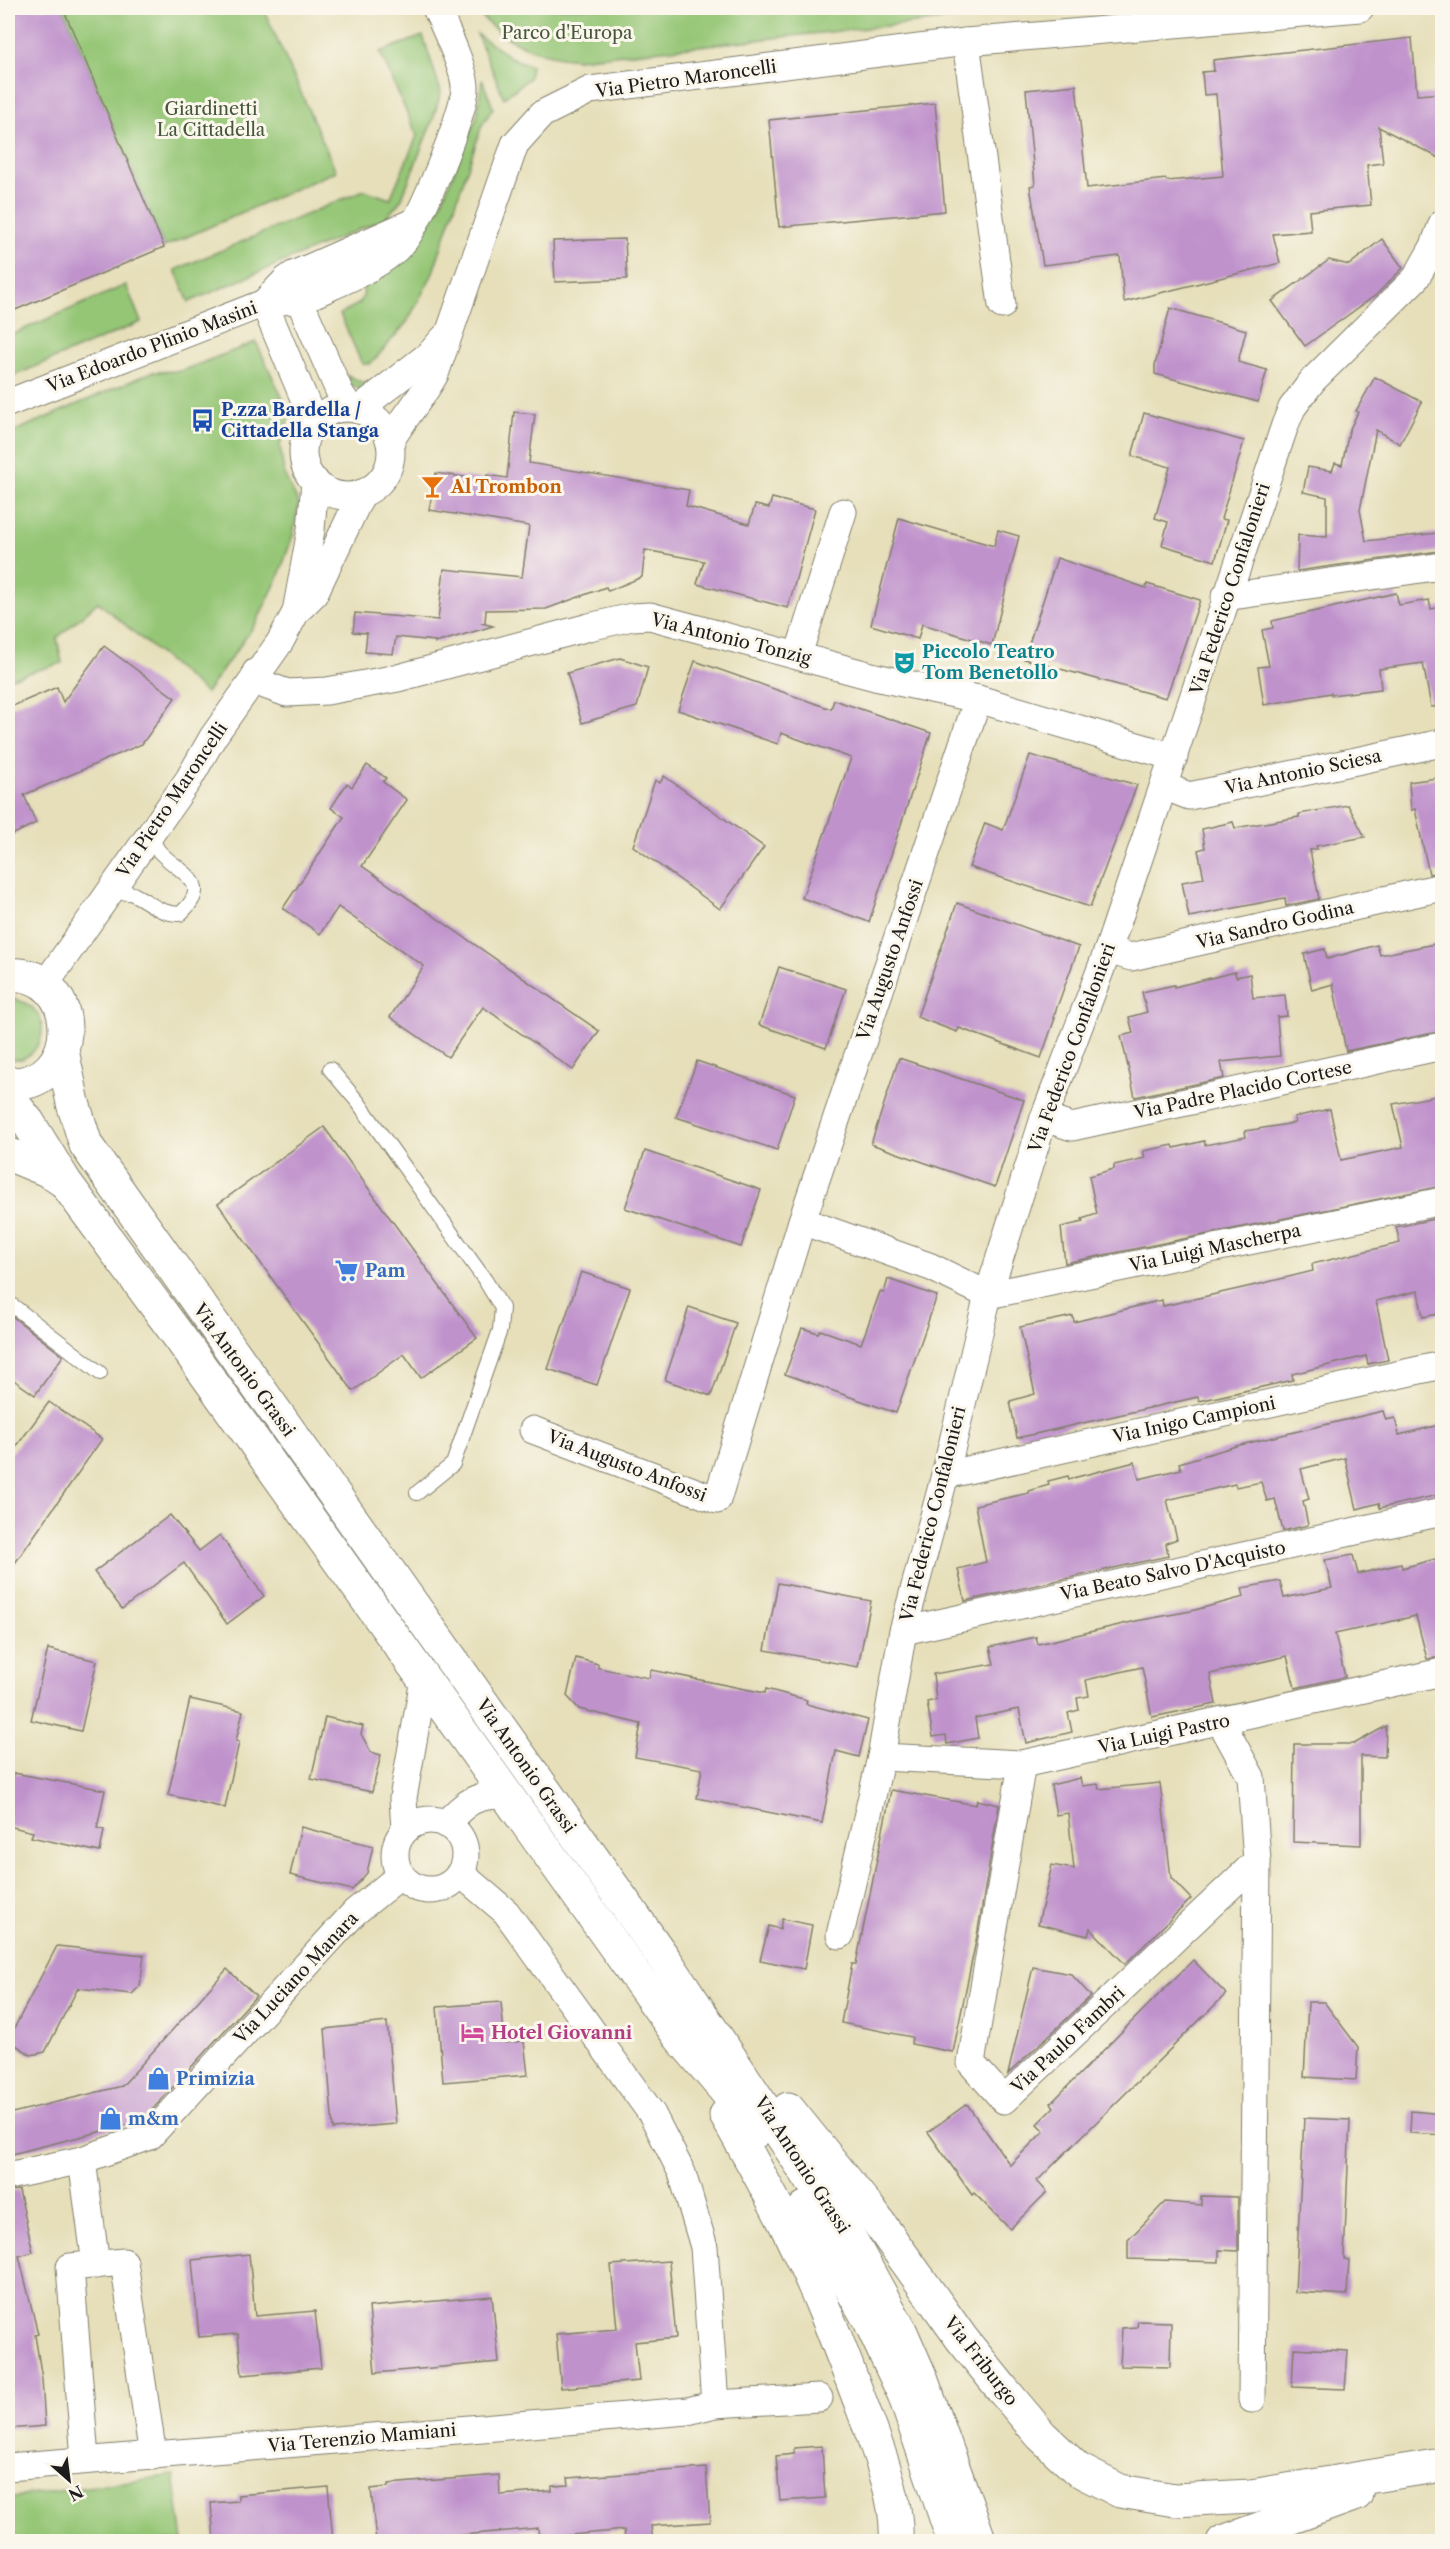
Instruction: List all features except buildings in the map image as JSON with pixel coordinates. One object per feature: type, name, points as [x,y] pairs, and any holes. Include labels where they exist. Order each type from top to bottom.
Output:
[{"type":"street","name":"Via Edoardo Plinio Masini","points":[[8,403],[264,303],[299,299],[347,279],[386,257],[404,241],[428,196],[462,110],[466,88],[463,74],[436,8]]},
{"type":"street","name":"Via Pietro Maroncelli","points":[[390,442],[402,420],[425,392],[435,374],[515,144],[542,114],[567,100],[590,90],[966,42],[1360,8]]},
{"type":"street","points":[[966,42],[1002,305]]},
{"type":"street","points":[[311,428],[308,408],[264,303],[286,279],[293,275],[415,221]]},
{"type":"street","name":"Via Federico Confalonieri","points":[[840,1935],[881,1757],[903,1631],[945,1475],[988,1295],[1044,1118],[1108,950],[1174,757],[1225,597],[1292,408],[1313,380],[1409,287],[1438,235]]},
{"type":"street","points":[[299,299],[340,393],[354,409],[378,421],[390,442],[391,458],[386,473],[376,485],[362,493],[337,495],[315,482],[307,469],[304,455],[305,441],[311,428],[328,413],[354,409]]},
{"type":"street","name":"Via Pietro Maroncelli","points":[[354,409],[430,354],[448,333]]},
{"type":"street","name":"Via Pietro Maroncelli","points":[[296,612],[311,530],[315,482]]},
{"type":"street","name":"Via Pietro Maroncelli","points":[[20,975],[110,893],[189,779],[213,737],[256,672],[280,642],[296,612],[314,594],[362,493]]},
{"type":"street","points":[[798,655],[843,512]]},
{"type":"street","points":[[1225,597],[1443,566]]},
{"type":"street","name":"Via Antonio Tonzig","points":[[256,672],[265,685],[287,693],[327,691],[398,678],[632,617],[650,616],[875,676],[978,699],[1174,757]]},
{"type":"street","name":"Via Augusto Anfossi","points":[[533,1430],[717,1500],[802,1221],[978,699]]},
{"type":"street","name":"Via Antonio Sciesa","points":[[1164,786],[1189,796],[1443,743]]},
{"type":"street","name":"Via Sandro Godina","points":[[1108,950],[1131,957],[1443,887]]},
{"type":"street","name":"Via Antonio Grassi","points":[[20,975],[52,993],[63,1010],[66,1030],[62,1050],[73,1103],[86,1145],[665,1960],[744,2076],[853,2245],[900,2330],[921,2378],[954,2504]]},
{"type":"street","name":"Via Padre Placido Cortese","points":[[1044,1118],[1072,1127],[1443,1046]]},
{"type":"street","points":[[8,1084],[25,1083],[43,1074],[51,1067],[62,1050]]},
{"type":"street","name":"Via Antonio Grassi","points":[[8,1097],[28,1122],[65,1182],[180,1338],[679,2036],[731,2097],[766,2145],[870,2321],[954,2504]]},
{"type":"street","points":[[8,1154],[47,1170],[65,1182]]},
{"type":"street","name":"Via Luigi Mascherpa","points":[[988,1295],[1443,1201]]},
{"type":"street","points":[[802,1221],[931,1267],[988,1295]]},
{"type":"street","name":"Via Inigo Campioni","points":[[945,1475],[1443,1365]]},
{"type":"street","name":"Via Beato Salvo D'Acquisto","points":[[903,1631],[1443,1512]]},
{"type":"street","name":"Via Luigi Pastro","points":[[881,1757],[1022,1764],[1443,1672]]},
{"type":"street","points":[[405,1830],[402,1798],[424,1679]]},
{"type":"street","points":[[1221,1722],[1251,1777],[1257,1861],[1252,2399]]},
{"type":"street","name":"Via Paulo Fambri","points":[[1022,1764],[971,2063],[1004,2100],[1257,1861]]},
{"type":"street","points":[[446,1824],[465,1804],[485,1794],[508,1795]]},
{"type":"street","points":[[424,1821],[446,1824],[462,1840],[465,1851],[460,1873],[442,1888],[430,1890],[409,1883],[401,1875],[396,1864],[395,1852],[398,1840],[405,1830],[424,1821]]},
{"type":"street","points":[[460,1873],[506,1912],[652,2114],[682,2173],[704,2247],[715,2404]]},
{"type":"street","name":"Via Luciano Manara","points":[[8,2176],[82,2160],[150,2136],[355,1912],[401,1875]]},
{"type":"street","name":"Via Friburgo","points":[[665,1960],[869,2210],[962,2339],[1003,2390],[1041,2435],[1077,2469],[1120,2491],[1175,2500],[1251,2496],[1439,2464]]},
{"type":"street","points":[[679,2036],[771,2194],[801,2256],[846,2365],[883,2464],[897,2529],[896,2541]]},
{"type":"street","points":[[82,2160],[96,2265]]},
{"type":"street","points":[[85,2460],[70,2267],[124,2262],[153,2456]]},
{"type":"street","name":"Via Terenzio Mamiani","points":[[8,2467],[688,2411],[715,2404],[819,2398]]},
{"type":"street","name":"Via Friburgo","points":[[1224,2541],[1439,2464]]},
{"type":"street","points":[[954,2504],[954,2541]]},
{"type":"street","points":[[954,2504],[980,2541]]},
{"type":"lane","points":[[110,893],[132,893],[158,910],[170,914],[180,914],[190,905],[196,895],[194,884],[187,873],[157,850],[151,833]]},
{"type":"lane","points":[[330,1069],[358,1102],[502,1308],[500,1330],[453,1464],[417,1492]]},
{"type":"lane","points":[[8,1302],[100,1373]]},
{"type":"green space","name":"Giardinetti La Cittadella","points":[[63,8],[263,8],[336,171],[164,247]]},
{"type":"green space","name":"Parco d'Europa","points":[[474,8],[1037,8],[577,59],[547,54],[520,44],[495,29]]},
{"type":"green space","points":[[477,34],[510,57],[531,66],[529,78],[504,98]]},
{"type":"green space","points":[[423,36],[441,92],[433,119],[401,200],[386,218],[189,302],[175,270],[364,190],[390,199],[417,136],[380,52]]},
{"type":"green space","points":[[482,79],[493,108],[482,125],[432,275],[407,322],[370,364],[362,364],[340,314],[360,303],[364,293],[359,281],[423,235],[440,206],[477,116]]},
{"type":"green space","points":[[126,285],[141,322],[8,378],[8,336]]},
{"type":"green space","points":[[256,342],[290,414],[280,445],[284,474],[299,504],[293,535],[278,578],[256,623],[206,693],[98,602],[57,638],[62,663],[8,679],[8,434],[152,372],[181,371]]},
{"type":"green space","points":[[347,375],[361,382],[383,381],[362,390],[349,384]]},
{"type":"green space","points":[[14,999],[32,1008],[41,1021],[42,1029],[41,1038],[31,1054],[22,1059],[8,1060],[8,1000]]},
{"type":"green space","points":[[174,2475],[183,2541],[8,2541],[8,2498]]},
{"type":"place","name":"P.zza Bardella / Cittadella Stanga","points":[[203,420]]},
{"type":"place","name":"Al Trombon","points":[[433,487]]},
{"type":"place","name":"Piccolo Teatro Tom Benetollo","points":[[904,662]]},
{"type":"place","name":"Pam","points":[[347,1271]]},
{"type":"place","name":"Hotel Giovanni","points":[[473,2033]]},
{"type":"place","name":"Primizia","points":[[158,2079]]},
{"type":"place","name":"m&m","points":[[110,2119]]}]
